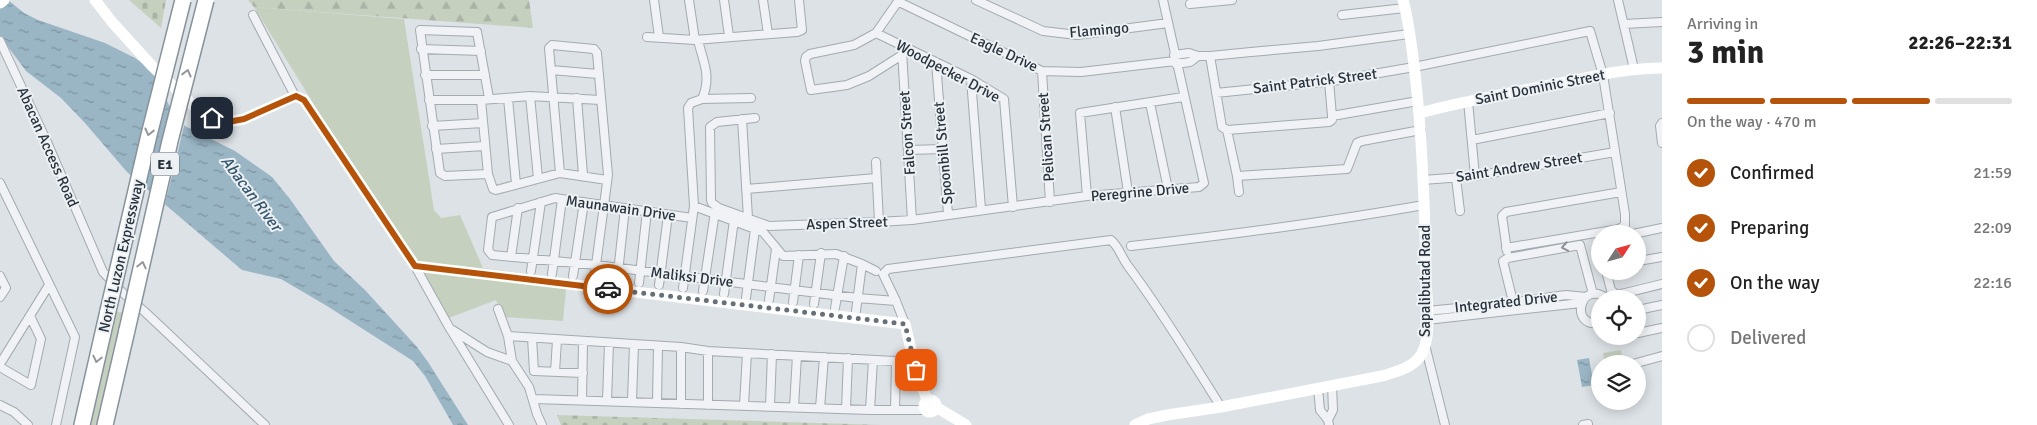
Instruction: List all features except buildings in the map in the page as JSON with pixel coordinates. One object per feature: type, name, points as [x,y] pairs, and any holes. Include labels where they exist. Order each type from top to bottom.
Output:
[{"type":"highway","name":"North Luzon Expressway","points":[[82,425],[148,135],[183,0]]},
{"type":"highway","name":"North Luzon Expressway","points":[[105,425],[170,141],[206,0]]},
{"type":"street","points":[[0,3],[4,0]]},
{"type":"street","points":[[95,0],[112,22],[152,66],[199,111],[212,118],[228,122],[251,116],[296,96]]},
{"type":"street","points":[[654,0],[659,37]]},
{"type":"street","points":[[690,0],[696,40],[707,77],[707,87],[702,99]]},
{"type":"street","points":[[724,0],[729,36]]},
{"type":"street","points":[[763,0],[768,34]]},
{"type":"street","points":[[647,37],[696,40],[797,32],[802,30],[803,25],[799,0]]},
{"type":"street","name":"Flamingo","points":[[976,0],[1043,32],[1077,35],[1168,23]]},
{"type":"street","name":"Peregrine Drive","points":[[948,214],[1087,196],[1199,186],[1204,183],[1183,97],[1163,0]]},
{"type":"street","points":[[1190,4],[1232,0]]},
{"type":"street","points":[[1618,0],[1634,69]]},
{"type":"street","points":[[899,1],[876,33],[854,45],[810,54],[806,57],[812,90],[847,85],[869,76],[902,51]]},
{"type":"street","name":"Eagle Drive","points":[[899,1],[1042,71],[1081,72],[1175,60],[1190,62],[1198,56],[1318,46],[1409,34]]},
{"type":"street","points":[[1342,15],[1404,4]]},
{"type":"street","name":"Sapalibutad Road","points":[[1135,425],[1148,419],[1166,415],[1221,407],[1362,380],[1402,370],[1421,355],[1425,345],[1427,315],[1421,130],[1404,4]]},
{"type":"street","points":[[253,15],[296,96],[304,100],[415,266],[449,327],[509,425]]},
{"type":"street","points":[[1624,24],[1662,22]]},
{"type":"street","points":[[488,174],[442,176],[432,126],[421,50],[419,31],[422,29],[478,32],[485,75],[483,123],[491,186],[496,190],[560,172],[607,180]]},
{"type":"street","name":"Saint Patrick Street","points":[[1216,93],[1329,81],[1414,67],[1590,31],[1603,75]]},
{"type":"street","name":"Woodpecker Drive","points":[[876,33],[902,51],[936,62],[1002,96],[1006,102],[1013,207]]},
{"type":"street","name":"Abacan Access Road","points":[[0,41],[47,142],[103,272],[123,293],[146,312],[265,425]]},
{"type":"street","points":[[560,172],[549,48],[552,45],[594,49],[597,53],[607,180],[594,280]]},
{"type":"street","points":[[421,50],[481,51]]},
{"type":"street","name":"Falcon Street","points":[[902,51],[912,220]]},
{"type":"street","points":[[1210,56],[1222,127],[1227,130],[1329,122],[1332,120],[1329,81]]},
{"type":"street","name":"Spoonbill Street","points":[[936,62],[948,214]]},
{"type":"street","name":"Saint Dominic Street","points":[[1420,113],[1468,101],[1634,69],[1662,68]]},
{"type":"street","points":[[551,70],[598,74]]},
{"type":"street","name":"Pelican Street","points":[[1042,71],[1050,202]]},
{"type":"street","points":[[425,75],[485,75]]},
{"type":"street","points":[[1506,248],[1622,228],[1626,221],[1603,75]]},
{"type":"street","points":[[971,79],[981,210]]},
{"type":"street","points":[[429,100],[530,96],[600,100]]},
{"type":"street","points":[[530,96],[538,178]]},
{"type":"street","points":[[1087,196],[1079,116],[1083,112],[1183,97]]},
{"type":"street","points":[[508,98],[516,184]]},
{"type":"street","points":[[577,98],[583,175]]},
{"type":"street","points":[[683,288],[694,206],[688,108],[691,103],[702,99],[750,98]]},
{"type":"street","points":[[1332,116],[1418,101]]},
{"type":"street","points":[[1468,101],[1475,176]]},
{"type":"street","points":[[1150,103],[1168,189]]},
{"type":"street","points":[[1115,107],[1128,192]]},
{"type":"street","points":[[1472,140],[1610,113]]},
{"type":"street","points":[[748,218],[742,119],[754,118]]},
{"type":"street","name":"Aspen Street","points":[[742,119],[717,122],[710,127],[711,200],[712,204],[719,208],[769,226],[912,220],[948,214]]},
{"type":"street","points":[[432,126],[483,123]]},
{"type":"street","points":[[1662,124],[1660,126],[1662,143]]},
{"type":"street","points":[[1227,130],[1239,192]]},
{"type":"street","points":[[1237,176],[1347,169],[1357,143],[1421,130]]},
{"type":"street","points":[[436,149],[485,146]]},
{"type":"street","points":[[909,150],[942,149]]},
{"type":"street","name":"Saint Andrew Street","points":[[1423,180],[1475,176],[1615,152]]},
{"type":"street","points":[[876,162],[880,222]]},
{"type":"street","points":[[746,189],[876,178]]},
{"type":"street","points":[[1456,178],[1460,211]]},
{"type":"street","points":[[0,183],[75,337],[56,425]]},
{"type":"street","points":[[1508,258],[1502,221],[1502,216],[1506,212],[1621,192]]},
{"type":"street","name":"Maunawain Drive","points":[[489,253],[492,217],[555,198],[692,218]]},
{"type":"street","points":[[552,274],[562,199]]},
{"type":"street","points":[[531,271],[541,202]]},
{"type":"street","points":[[573,276],[584,202]]},
{"type":"street","points":[[1131,246],[1246,233],[1424,205]]},
{"type":"street","points":[[694,206],[714,212],[766,234],[783,256],[821,253],[844,256],[876,271]]},
{"type":"street","points":[[511,257],[518,208]]},
{"type":"street","points":[[617,282],[625,208]]},
{"type":"street","points":[[639,283],[647,211]]},
{"type":"street","points":[[703,291],[714,212]]},
{"type":"street","points":[[659,285],[668,215]]},
{"type":"street","points":[[724,294],[734,220]]},
{"type":"street","points":[[1646,231],[1662,228]]},
{"type":"street","points":[[746,298],[755,229]]},
{"type":"street","points":[[929,406],[914,362],[905,324],[883,274],[888,269],[1111,240],[1221,407]]},
{"type":"street","points":[[1514,306],[1503,261],[1508,258],[1579,244],[1587,298],[1581,312],[1586,320],[1591,322]]},
{"type":"street","points":[[769,300],[776,249]]},
{"type":"street","name":"Maliksi Drive","points":[[489,253],[492,255],[596,265],[857,298],[896,300]]},
{"type":"street","points":[[814,304],[821,253]]},
{"type":"street","points":[[793,302],[799,255]]},
{"type":"street","points":[[835,308],[844,256]]},
{"type":"street","points":[[1646,260],[1662,257]]},
{"type":"street","points":[[856,311],[862,264]]},
{"type":"street","points":[[415,266],[905,324]]},
{"type":"street","points":[[0,276],[6,288],[0,297]]},
{"type":"street","points":[[1643,290],[1662,284]]},
{"type":"street","points":[[30,316],[40,339],[31,385],[0,366],[30,316],[49,285]]},
{"type":"street","name":"Integrated Drive","points":[[1427,315],[1534,304],[1566,295],[1591,297]]},
{"type":"street","points":[[1646,308],[1662,305]]},
{"type":"street","points":[[498,309],[508,336],[512,361],[523,376],[534,399],[537,414],[542,425]]},
{"type":"street","points":[[449,327],[487,352],[512,361]]},
{"type":"street","points":[[1646,331],[1662,328]]},
{"type":"street","points":[[508,336],[682,347],[708,351],[914,362]]},
{"type":"street","points":[[532,338],[533,369],[537,372],[583,373]]},
{"type":"street","points":[[555,372],[557,340]]},
{"type":"street","points":[[582,400],[583,342]]},
{"type":"street","points":[[607,401],[609,343]]},
{"type":"street","points":[[632,401],[634,344]]},
{"type":"street","points":[[1425,345],[1445,425]]},
{"type":"street","points":[[657,402],[658,346]]},
{"type":"street","points":[[681,404],[682,347]]},
{"type":"street","points":[[708,351],[708,405]]},
{"type":"street","points":[[744,405],[747,352]]},
{"type":"street","points":[[770,406],[772,354]]},
{"type":"street","points":[[794,407],[797,356]]},
{"type":"street","points":[[1646,360],[1662,356]]},
{"type":"street","points":[[820,408],[824,357]]},
{"type":"street","points":[[846,409],[848,358]]},
{"type":"street","points":[[870,410],[873,360]]},
{"type":"street","points":[[894,410],[896,361]]},
{"type":"street","points":[[1328,422],[1333,410],[1332,386]]},
{"type":"street","points":[[1318,388],[1320,410],[1328,422]]},
{"type":"street","points":[[534,399],[870,410],[894,410],[929,406],[966,425]]},
{"type":"street","points":[[0,404],[14,412],[28,425]]},
{"type":"green space","points":[[129,0],[166,0],[161,28]]},
{"type":"green space","points":[[248,0],[529,0],[533,28],[254,7]]},
{"type":"green space","points":[[254,7],[404,19],[434,210],[441,218],[460,215],[483,268],[567,279],[563,321],[503,317],[496,300],[446,319]]},
{"type":"green space","points":[[112,311],[125,313],[101,425],[88,425]]},
{"type":"green space","points":[[1621,350],[1622,355],[1603,355],[1603,353]]},
{"type":"green space","points":[[557,415],[882,425],[561,425]]},
{"type":"water","name":"Abacan River","points":[[0,0],[8,0],[24,13],[38,20],[105,43],[135,58],[153,71],[169,105],[185,126],[235,151],[272,177],[334,261],[365,290],[417,347],[468,425],[453,425],[425,376],[413,361],[281,279],[242,270],[127,172],[61,98],[26,71],[0,36]]},
{"type":"water","points":[[1589,358],[1591,386],[1582,387],[1577,360]]},
{"type":"pier","points":[[175,108],[185,122],[164,208],[153,198]]},
{"type":"way so far","points":[[608,289],[905,324],[910,338],[916,370]]},
{"type":"route","points":[[212,118],[228,122],[244,119],[296,96],[300,97],[304,100],[415,266],[608,289]]}]
